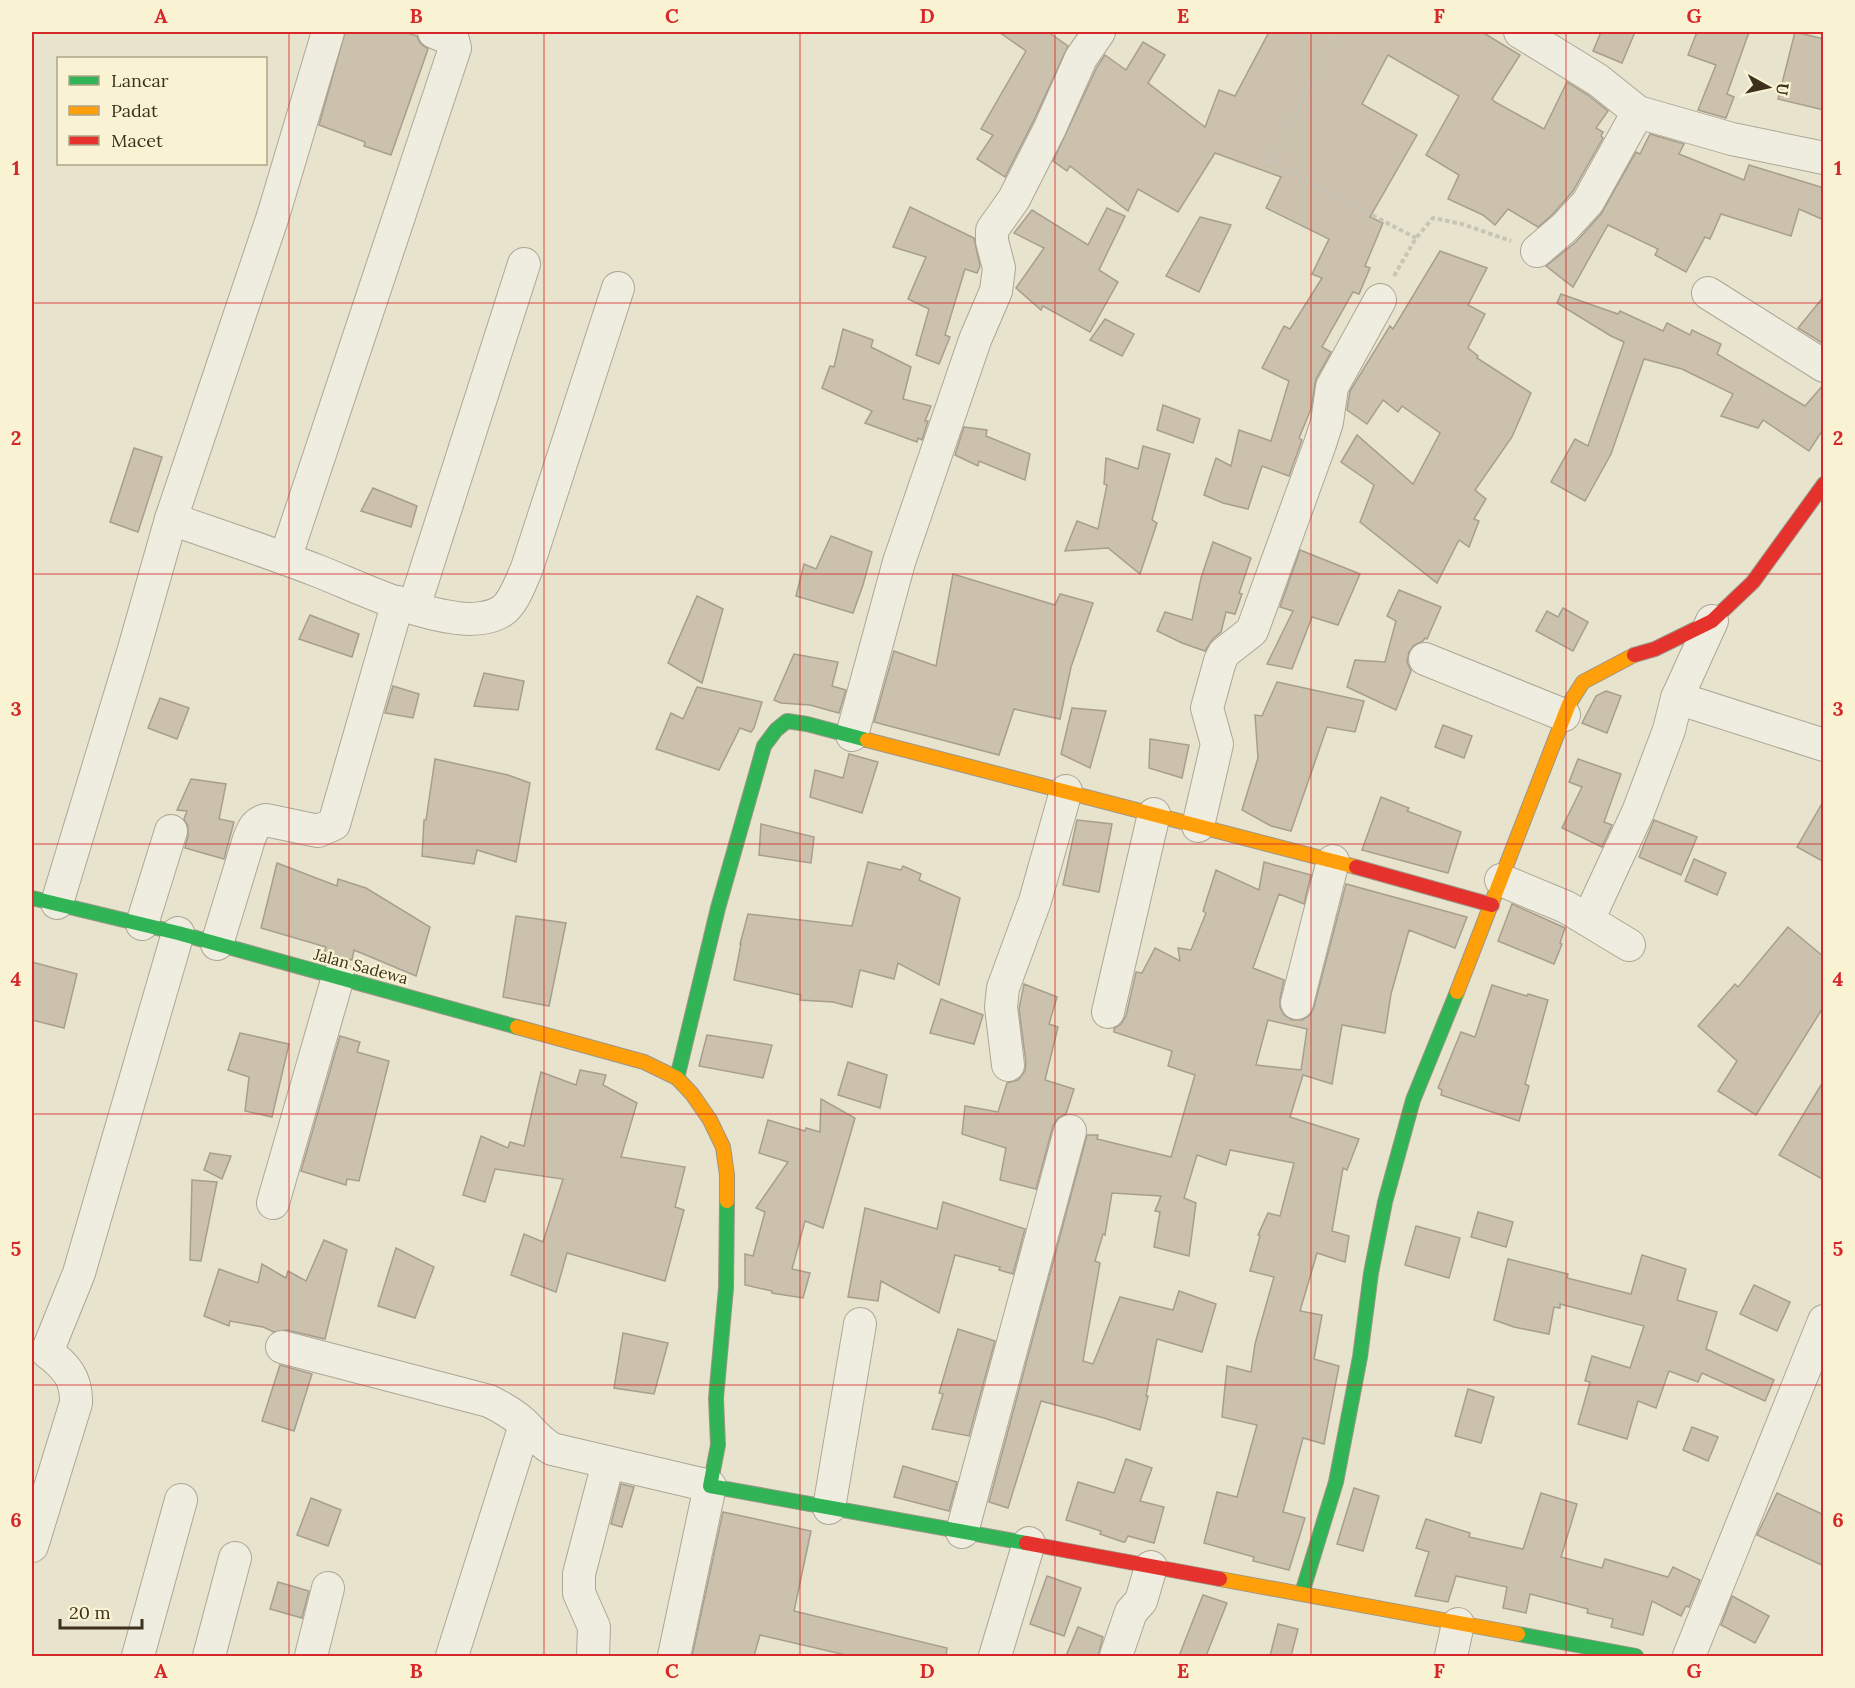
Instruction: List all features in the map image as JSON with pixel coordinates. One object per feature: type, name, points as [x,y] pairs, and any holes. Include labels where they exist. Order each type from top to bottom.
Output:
[{"type":"street","points":[[44,900],[134,649],[171,519],[273,216],[328,32]]},
{"type":"street","points":[[285,559],[455,48],[453,40],[434,32]]},
{"type":"street","points":[[852,735],[899,562],[975,340],[996,291],[999,268],[992,241],[992,230],[1014,200],[1050,128],[1081,58],[1099,32]]},
{"type":"street","points":[[1520,32],[1598,80],[1638,112],[1732,139],[1824,158]]},
{"type":"street","points":[[1537,250],[1564,228],[1588,202],[1638,112]]},
{"type":"street","points":[[217,944],[253,828],[259,822],[266,820],[318,831],[334,824],[406,605],[524,264]]},
{"type":"street","points":[[171,519],[406,605],[459,619],[484,618],[502,611],[512,598],[527,568],[618,288]]},
{"type":"street","points":[[1708,293],[1824,366]]},
{"type":"street","points":[[1198,826],[1217,748],[1217,741],[1207,712],[1207,703],[1221,657],[1252,631],[1320,444],[1327,422],[1330,391],[1380,300]]},
{"type":"street","points":[[1302,1593],[1336,1482],[1360,1357],[1371,1273],[1385,1202],[1413,1100],[1497,893],[1564,715],[1583,682],[1637,653],[1654,649],[1712,621],[1753,582],[1824,484]]},
{"type":"street","points":[[1588,920],[1638,812],[1669,730],[1677,698],[1712,621]]},
{"type":"street","points":[[1425,659],[1564,715]]},
{"type":"street","points":[[1677,698],[1824,745]]},
{"type":"street","points":[[674,1656],[718,1445],[716,1398],[726,1288],[727,1175],[723,1147],[710,1120],[677,1078],[718,908],[764,746],[776,730],[786,722],[807,724],[852,735],[1333,861],[1566,907],[1629,945]]},
{"type":"street","points":[[1008,1065],[1001,1007],[1003,988],[1035,901],[1066,791]]},
{"type":"street","points":[[1108,1012],[1154,814]]},
{"type":"street","points":[[142,924],[171,831]]},
{"type":"street","points":[[1297,1003],[1333,861]]},
{"type":"street","name":"Jalan Sadewa","points":[[44,900],[217,944],[331,1000],[644,1062],[677,1078]]},
{"type":"street","points":[[32,1546],[76,1403],[76,1390],[71,1376],[62,1363],[40,1351],[79,1273],[178,933]]},
{"type":"street","points":[[273,1203],[331,1000]]},
{"type":"street","points":[[962,1532],[1070,1131]]},
{"type":"street","points":[[1689,1656],[1824,1321]]},
{"type":"street","points":[[829,1508],[860,1324]]},
{"type":"street","points":[[282,1347],[489,1401],[512,1414],[537,1440],[552,1449],[608,1463],[710,1486],[962,1532],[1026,1556],[1146,1583],[1302,1593],[1636,1656]]},
{"type":"street","points":[[452,1656],[525,1425]]},
{"type":"street","points":[[593,1656],[594,1627],[579,1593],[579,1574],[608,1463]]},
{"type":"street","points":[[138,1656],[181,1500]]},
{"type":"street","points":[[995,1656],[1026,1556]]},
{"type":"street","points":[[209,1656],[235,1558]]},
{"type":"street","points":[[1116,1656],[1131,1612],[1146,1583]]},
{"type":"street","points":[[311,1656],[328,1588]]},
{"type":"street","points":[[1451,1656],[1458,1624]]},
{"type":"path","points":[[1272,163],[1335,32]]},
{"type":"path","points":[[1266,160],[1416,238]]},
{"type":"path","points":[[1380,300],[1416,238],[1434,218],[1462,224],[1537,250]]},
{"type":"building","points":[[345,32],[405,32],[417,36],[420,43],[428,49],[391,155],[364,146],[365,142],[319,125]]},
{"type":"building","points":[[999,32],[1048,32],[1068,46],[1005,177],[977,159],[993,135],[981,129],[1026,51]]},
{"type":"building","points":[[1269,32],[1482,32],[1520,55],[1492,99],[1495,102],[1544,129],[1567,82],[1608,111],[1596,128],[1603,132],[1601,136],[1603,138],[1573,191],[1552,215],[1538,227],[1508,209],[1495,225],[1483,215],[1448,199],[1459,175],[1426,155],[1459,96],[1388,55],[1362,104],[1417,135],[1370,217],[1383,223],[1365,266],[1370,268],[1359,294],[1353,292],[1322,347],[1331,352],[1316,379],[1311,409],[1299,438],[1302,440],[1289,476],[1262,466],[1248,509],[1223,503],[1204,495],[1216,458],[1231,466],[1239,430],[1271,441],[1289,381],[1262,368],[1284,326],[1290,329],[1322,278],[1312,274],[1329,239],[1266,208],[1281,177],[1215,153],[1178,212],[1138,189],[1128,211],[1070,166],[1067,171],[1053,161],[1097,67],[1105,55],[1126,70],[1143,42],[1165,55],[1148,83],[1205,127],[1219,90],[1235,96]]},
{"type":"building","points":[[1601,32],[1635,32],[1622,63],[1593,51]]},
{"type":"building","points":[[1697,32],[1749,32],[1727,94],[1734,97],[1726,118],[1698,110],[1716,65],[1688,55]]},
{"type":"building","points":[[1795,32],[1824,39],[1824,110],[1778,99]]},
{"type":"building","points":[[1650,134],[1684,144],[1679,154],[1744,180],[1749,165],[1824,188],[1824,220],[1799,209],[1791,236],[1721,214],[1710,239],[1705,237],[1686,272],[1655,255],[1658,249],[1608,225],[1573,287],[1546,266],[1576,242],[1601,214],[1636,152],[1640,154]]},
{"type":"building","points":[[910,207],[974,238],[980,266],[977,273],[965,269],[945,335],[950,337],[939,364],[916,355],[929,309],[908,299],[926,257],[893,247]]},
{"type":"building","points":[[1107,208],[1125,216],[1099,270],[1118,282],[1090,332],[1043,306],[1041,310],[1016,288],[1044,248],[1014,233],[1032,210],[1088,245]]},
{"type":"building","points":[[1200,217],[1231,225],[1199,292],[1166,276]]},
{"type":"building","points":[[1440,251],[1487,268],[1468,305],[1485,314],[1468,348],[1478,356],[1477,358],[1531,393],[1512,437],[1475,490],[1486,499],[1474,519],[1479,521],[1469,547],[1459,540],[1437,583],[1360,522],[1374,485],[1341,462],[1357,435],[1413,484],[1440,433],[1402,406],[1398,412],[1383,400],[1367,424],[1347,410],[1350,391],[1390,326],[1393,329]]},
{"type":"building","points":[[1561,294],[1618,314],[1620,311],[1663,331],[1667,323],[1690,335],[1692,330],[1721,344],[1717,354],[1805,406],[1824,384],[1824,428],[1809,451],[1763,420],[1758,428],[1721,416],[1733,394],[1682,369],[1644,359],[1611,454],[1585,501],[1551,482],[1575,439],[1588,446],[1624,342],[1557,303]]},
{"type":"building","points":[[1824,296],[1824,344],[1798,328]]},
{"type":"building","points":[[1105,319],[1134,334],[1122,356],[1090,340]]},
{"type":"building","points":[[843,329],[873,340],[871,347],[911,367],[903,399],[931,406],[925,421],[928,421],[922,440],[918,438],[917,442],[865,423],[872,411],[822,388],[830,366],[834,367]]},
{"type":"building","points":[[1163,405],[1200,419],[1193,443],[1157,430]]},
{"type":"building","points":[[964,427],[987,430],[986,436],[1030,454],[1025,480],[979,461],[978,466],[955,455]]},
{"type":"building","points":[[1143,446],[1170,454],[1152,520],[1157,523],[1140,574],[1108,548],[1065,551],[1077,521],[1098,529],[1107,485],[1104,484],[1106,458],[1138,469]]},
{"type":"building","points":[[134,448],[162,457],[138,532],[110,522]]},
{"type":"building","points":[[373,488],[417,506],[411,527],[361,511]]},
{"type":"building","points":[[831,536],[872,552],[853,613],[796,596],[804,564],[816,569]]},
{"type":"building","points":[[1213,542],[1251,558],[1239,593],[1242,594],[1235,614],[1226,612],[1221,632],[1205,651],[1157,631],[1165,612],[1192,620],[1201,578]]},
{"type":"building","points":[[1300,550],[1360,574],[1338,625],[1312,617],[1292,669],[1267,664],[1293,611],[1280,607]]},
{"type":"building","points":[[953,574],[1055,605],[1060,594],[1093,603],[1071,667],[1060,719],[1014,709],[999,755],[874,722],[894,651],[936,666]]},
{"type":"building","points":[[1399,590],[1441,607],[1427,639],[1414,645],[1409,652],[1407,662],[1411,671],[1396,710],[1347,687],[1355,660],[1385,662],[1396,621],[1387,616]]},
{"type":"building","points":[[697,596],[723,609],[702,683],[668,663]]},
{"type":"building","points":[[1563,608],[1588,622],[1573,651],[1536,631],[1547,611],[1558,617]]},
{"type":"building","points":[[310,615],[359,634],[352,657],[299,639]]},
{"type":"building","points":[[794,654],[838,662],[832,686],[846,690],[839,713],[810,705],[781,703],[774,700]]},
{"type":"building","points":[[484,673],[524,681],[518,710],[474,706]]},
{"type":"building","points":[[1277,682],[1364,701],[1355,732],[1327,727],[1291,831],[1271,826],[1242,810],[1258,758],[1255,715],[1262,716]]},
{"type":"building","points":[[393,686],[419,694],[413,718],[385,713]]},
{"type":"building","points":[[697,687],[762,702],[754,728],[751,732],[740,728],[719,770],[656,749],[671,713],[683,719]]},
{"type":"building","points":[[1606,691],[1621,696],[1607,733],[1582,723],[1596,696]]},
{"type":"building","points":[[160,698],[189,708],[177,739],[148,728]]},
{"type":"building","points":[[1072,708],[1106,711],[1090,768],[1061,754]]},
{"type":"building","points":[[1443,725],[1472,736],[1464,758],[1435,747]]},
{"type":"building","points":[[1150,739],[1189,745],[1182,778],[1149,768]]},
{"type":"building","points":[[849,754],[878,762],[862,813],[810,797],[815,770],[843,778]]},
{"type":"building","points":[[435,759],[508,775],[530,783],[516,862],[477,850],[474,864],[422,856],[424,820],[426,820]]},
{"type":"building","points":[[1578,759],[1621,774],[1604,822],[1612,825],[1602,847],[1562,828],[1582,787],[1569,782]]},
{"type":"building","points":[[191,779],[226,784],[219,819],[234,822],[224,859],[185,848],[188,826],[184,819],[187,811],[177,810]]},
{"type":"building","points":[[1381,797],[1409,808],[1407,811],[1461,832],[1448,873],[1362,850]]},
{"type":"building","points":[[1824,800],[1824,862],[1797,847]]},
{"type":"building","points":[[1077,820],[1112,824],[1099,892],[1063,885]]},
{"type":"building","points":[[1654,820],[1697,837],[1681,875],[1639,857]]},
{"type":"building","points":[[761,824],[814,837],[811,863],[759,855]]},
{"type":"building","points":[[1694,859],[1726,873],[1717,895],[1685,881]]},
{"type":"building","points":[[868,862],[901,870],[903,866],[921,874],[919,880],[960,898],[939,985],[898,963],[894,979],[860,970],[852,1007],[833,1002],[800,1000],[801,995],[734,980],[748,914],[852,926]]},
{"type":"building","points":[[1264,862],[1311,875],[1304,904],[1279,894],[1253,968],[1284,980],[1280,1007],[1284,1015],[1292,1020],[1302,1020],[1310,1015],[1314,1007],[1346,884],[1467,917],[1455,948],[1409,930],[1391,994],[1385,1033],[1342,1025],[1332,1084],[1303,1075],[1290,1117],[1359,1139],[1347,1170],[1343,1168],[1332,1231],[1349,1236],[1345,1262],[1317,1253],[1300,1311],[1322,1315],[1314,1359],[1339,1366],[1324,1444],[1303,1438],[1283,1512],[1305,1518],[1289,1570],[1253,1561],[1254,1557],[1204,1543],[1217,1492],[1237,1497],[1257,1425],[1222,1417],[1227,1366],[1251,1372],[1255,1344],[1274,1277],[1250,1271],[1260,1236],[1258,1235],[1268,1213],[1280,1216],[1294,1163],[1230,1150],[1226,1165],[1197,1155],[1184,1198],[1196,1203],[1189,1256],[1154,1247],[1160,1212],[1155,1211],[1161,1196],[1112,1193],[1105,1235],[1103,1234],[1095,1261],[1100,1263],[1083,1361],[1093,1364],[1120,1297],[1173,1310],[1179,1291],[1216,1304],[1202,1352],[1157,1339],[1140,1430],[1041,1401],[1008,1508],[989,1502],[1087,1135],[1098,1135],[1097,1139],[1171,1157],[1195,1075],[1168,1066],[1172,1051],[1114,1032],[1126,1016],[1136,972],[1142,973],[1155,948],[1180,961],[1178,948],[1191,950],[1206,913],[1203,911],[1216,870],[1259,890]],"holes":[[[1268,1020],[1307,1029],[1301,1070],[1256,1065]]]},
{"type":"building","points":[[277,863],[337,886],[338,879],[366,888],[430,927],[416,976],[354,950],[352,960],[338,958],[324,954],[326,947],[261,928]]},
{"type":"building","points":[[1512,904],[1565,928],[1560,943],[1562,944],[1554,964],[1498,941]]},
{"type":"building","points":[[516,916],[566,923],[549,1006],[503,997]]},
{"type":"building","points":[[1788,927],[1824,957],[1824,1006],[1756,1115],[1718,1091],[1737,1061],[1698,1026],[1735,984],[1738,987]]},
{"type":"building","points":[[32,962],[77,974],[64,1028],[32,1020]]},
{"type":"building","points":[[1024,984],[1057,997],[1049,1024],[1058,1027],[1045,1080],[1074,1089],[1066,1114],[1058,1118],[1053,1126],[1036,1189],[1000,1180],[1006,1148],[962,1134],[965,1106],[998,1112],[1007,1083],[1018,1080],[1025,1071],[1019,1009]]},
{"type":"building","points":[[1492,985],[1548,1000],[1525,1084],[1529,1086],[1519,1121],[1441,1095],[1442,1090],[1438,1088],[1461,1032],[1475,1037]]},
{"type":"building","points":[[941,999],[983,1015],[974,1044],[930,1033]]},
{"type":"building","points":[[240,1033],[289,1044],[272,1117],[245,1111],[249,1077],[228,1070]]},
{"type":"building","points":[[707,1035],[772,1045],[763,1078],[699,1066]]},
{"type":"building","points":[[340,1036],[360,1042],[357,1052],[389,1061],[359,1181],[347,1179],[346,1185],[301,1171]]},
{"type":"building","points":[[848,1062],[887,1075],[880,1108],[838,1095]]},
{"type":"building","points":[[580,1070],[606,1075],[603,1085],[637,1103],[621,1157],[685,1167],[675,1207],[684,1210],[665,1281],[567,1253],[556,1292],[511,1275],[524,1234],[543,1242],[563,1179],[495,1169],[485,1202],[463,1195],[481,1136],[508,1148],[510,1142],[524,1146],[541,1072],[576,1085]]},
{"type":"building","points":[[1824,1080],[1824,1180],[1779,1155]]},
{"type":"building","points":[[821,1099],[855,1118],[823,1228],[805,1221],[792,1269],[810,1273],[803,1298],[772,1293],[772,1291],[745,1285],[745,1254],[753,1256],[765,1212],[756,1208],[788,1162],[759,1153],[768,1120],[805,1131],[806,1128],[820,1132]]},
{"type":"building","points":[[210,1153],[231,1156],[222,1179],[204,1170]]},
{"type":"building","points":[[192,1180],[217,1182],[201,1261],[190,1260]]},
{"type":"building","points":[[943,1202],[1025,1229],[1013,1274],[999,1270],[1000,1267],[955,1255],[939,1313],[881,1281],[878,1301],[848,1297],[865,1208],[937,1229]]},
{"type":"building","points":[[1478,1212],[1513,1222],[1506,1247],[1471,1237]]},
{"type":"building","points":[[1416,1226],[1460,1238],[1449,1278],[1405,1265]]},
{"type":"building","points":[[324,1240],[347,1250],[325,1339],[287,1330],[274,1332],[263,1327],[230,1321],[229,1326],[204,1316],[219,1269],[258,1283],[262,1264],[286,1278],[288,1271],[306,1281]]},
{"type":"building","points":[[396,1248],[434,1267],[415,1318],[378,1306]]},
{"type":"building","points":[[1642,1255],[1686,1269],[1677,1300],[1717,1312],[1706,1349],[1774,1380],[1765,1401],[1702,1373],[1698,1382],[1669,1371],[1656,1408],[1638,1401],[1627,1439],[1578,1424],[1590,1382],[1585,1381],[1592,1356],[1630,1368],[1644,1326],[1560,1304],[1560,1308],[1554,1307],[1549,1334],[1514,1327],[1494,1320],[1508,1259],[1568,1274],[1567,1278],[1631,1294]]},
{"type":"building","points":[[1754,1285],[1790,1302],[1777,1331],[1740,1314]]},
{"type":"building","points":[[958,1329],[995,1341],[969,1436],[932,1429],[943,1394],[939,1393]]},
{"type":"building","points":[[623,1333],[668,1343],[654,1394],[614,1388]]},
{"type":"building","points":[[280,1365],[312,1374],[294,1431],[262,1421]]},
{"type":"building","points":[[1468,1389],[1494,1397],[1481,1443],[1455,1436]]},
{"type":"building","points":[[1692,1427],[1718,1437],[1708,1461],[1683,1450]]},
{"type":"building","points":[[1126,1459],[1152,1468],[1140,1501],[1164,1507],[1154,1543],[1128,1536],[1123,1542],[1100,1534],[1101,1531],[1066,1520],[1078,1482],[1114,1493]]},
{"type":"building","points":[[903,1466],[957,1482],[949,1511],[894,1497]]},
{"type":"building","points":[[621,1484],[634,1487],[622,1527],[611,1524]]},
{"type":"building","points":[[1354,1488],[1379,1496],[1363,1551],[1337,1544]]},
{"type":"building","points":[[1541,1493],[1577,1504],[1561,1557],[1602,1568],[1605,1559],[1668,1577],[1673,1567],[1700,1580],[1689,1607],[1686,1606],[1681,1616],[1652,1601],[1643,1635],[1611,1627],[1613,1619],[1587,1613],[1588,1609],[1530,1594],[1526,1613],[1503,1608],[1507,1587],[1456,1576],[1448,1602],[1415,1596],[1429,1552],[1416,1548],[1426,1519],[1470,1533],[1469,1537],[1523,1549]]},
{"type":"building","points":[[1777,1493],[1824,1515],[1824,1566],[1757,1535]]},
{"type":"building","points":[[311,1498],[341,1510],[328,1546],[297,1535]]},
{"type":"building","points":[[723,1512],[811,1531],[794,1611],[947,1648],[946,1656],[850,1656],[760,1635],[754,1656],[692,1656]]},
{"type":"building","points":[[1047,1576],[1081,1588],[1064,1636],[1030,1624]]},
{"type":"building","points":[[278,1582],[309,1591],[302,1618],[270,1609]]},
{"type":"building","points":[[1203,1595],[1227,1603],[1206,1656],[1179,1656]]},
{"type":"building","points":[[1732,1596],[1769,1616],[1755,1643],[1721,1625]]},
{"type":"building","points":[[1278,1624],[1298,1629],[1291,1656],[1270,1656]]},
{"type":"building","points":[[1078,1627],[1103,1637],[1098,1656],[1066,1656]]},
{"type":"traffic: fast","points":[[677,1078],[718,908],[764,746],[776,730],[787,721],[867,740]]},
{"type":"traffic: fast","points":[[32,898],[178,933],[517,1027]]},
{"type":"traffic: fast","points":[[1302,1593],[1336,1482],[1360,1357],[1371,1273],[1385,1202],[1413,1100],[1457,992]]},
{"type":"traffic: fast","points":[[727,1201],[726,1288],[716,1398],[718,1445],[710,1486],[1026,1543]]},
{"type":"traffic: fast","points":[[1518,1634],[1636,1656]]},
{"type":"traffic: slow","points":[[1457,992],[1569,704],[1583,682],[1634,655]]},
{"type":"traffic: slow","points":[[867,740],[1356,867]]},
{"type":"traffic: slow","points":[[517,1027],[644,1062],[677,1078],[692,1094],[710,1120],[723,1147],[727,1175],[727,1201]]},
{"type":"traffic: slow","points":[[1220,1579],[1518,1634]]},
{"type":"traffic: jam","points":[[1634,655],[1655,649],[1712,621],[1753,582],[1824,484]]},
{"type":"traffic: jam","points":[[1356,867],[1492,905]]},
{"type":"traffic: jam","points":[[1026,1543],[1220,1579]]}]
